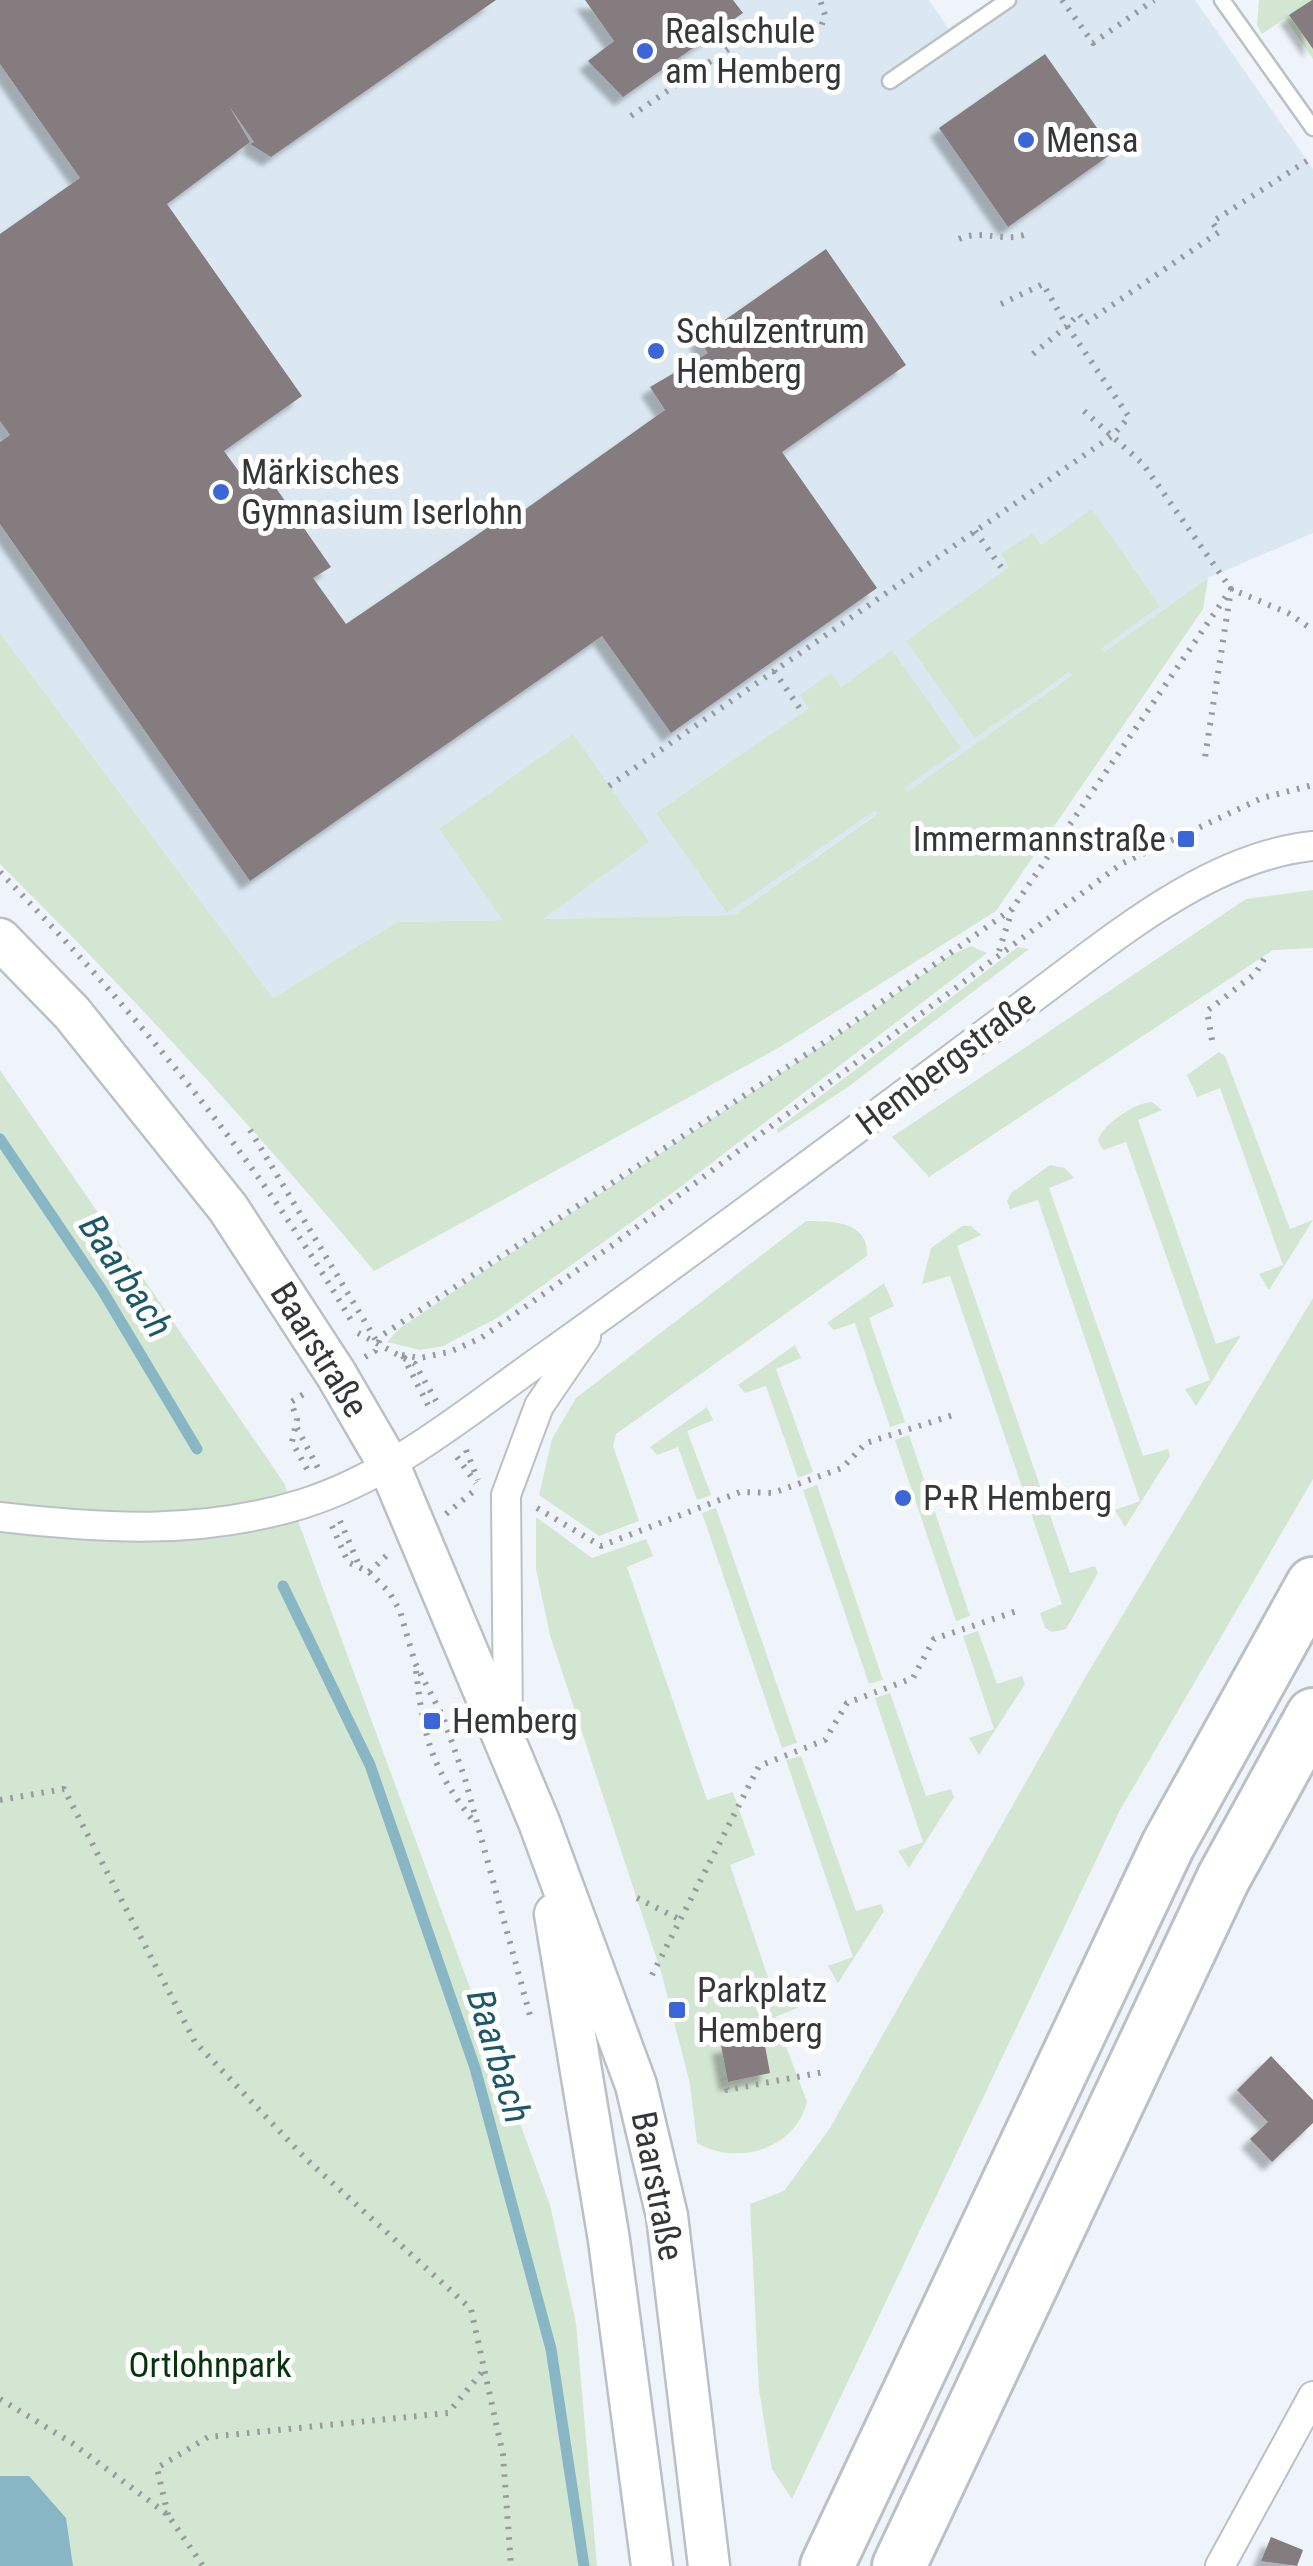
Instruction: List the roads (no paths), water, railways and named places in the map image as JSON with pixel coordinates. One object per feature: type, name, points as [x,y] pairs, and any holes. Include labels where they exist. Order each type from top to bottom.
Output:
[{"type":"highway","points":[[837,2543],[1168,1845],[1313,1584]]},
{"type":"highway","points":[[903,2557],[1223,1879],[1313,1715]]},
{"type":"main road","name":"Baarstraße","points":[[0,939],[72,1013],[228,1208],[336,1374],[389,1465],[539,1822],[630,2068],[658,2178],[682,2330],[709,2566]]},
{"type":"main road","name":"Baarstraße","points":[[539,1822],[591,2118],[652,2566]]},
{"type":"street","name":"Hembergstraße","points":[[0,1518],[158,1530],[238,1521],[320,1498],[389,1465],[598,1319],[1116,937],[1206,882],[1288,849],[1313,846]]},
{"type":"street","name":"Hembergstraße","points":[[508,1752],[506,1495],[539,1406],[598,1319]]},
{"type":"street","points":[[1220,2566],[1313,2396]]},
{"type":"lane","points":[[890,81],[1008,0]]},
{"type":"lane","points":[[1222,0],[1313,128]]},
{"type":"water","points":[[0,2476],[29,2476],[66,2518],[73,2566],[0,2566]]},
{"type":"waterway","name":"Baarbach","points":[[0,1139],[102,1290],[197,1449]]},
{"type":"waterway","name":"Baarbach","points":[[283,1586],[370,1765],[475,2068],[551,2349],[584,2566]]},
{"type":"place","name":"Realschule am Hemberg","points":[[645,51]]},
{"type":"place","name":"Mensa","points":[[1026,140]]},
{"type":"place","name":"Schulzentrum Hemberg","points":[[656,351]]},
{"type":"place","name":"Märkisches Gymnasium Iserlohn","points":[[221,492]]},
{"type":"place","name":"Immermannstraße","points":[[1186,839]]},
{"type":"place","name":"P+R Hemberg","points":[[903,1498]]},
{"type":"place","name":"Hemberg","points":[[432,1721]]},
{"type":"place","name":"Parkplatz Hemberg","points":[[677,2010]]},
{"type":"park label","name":"Ortlohnpark","points":[[210,2365]]}]
